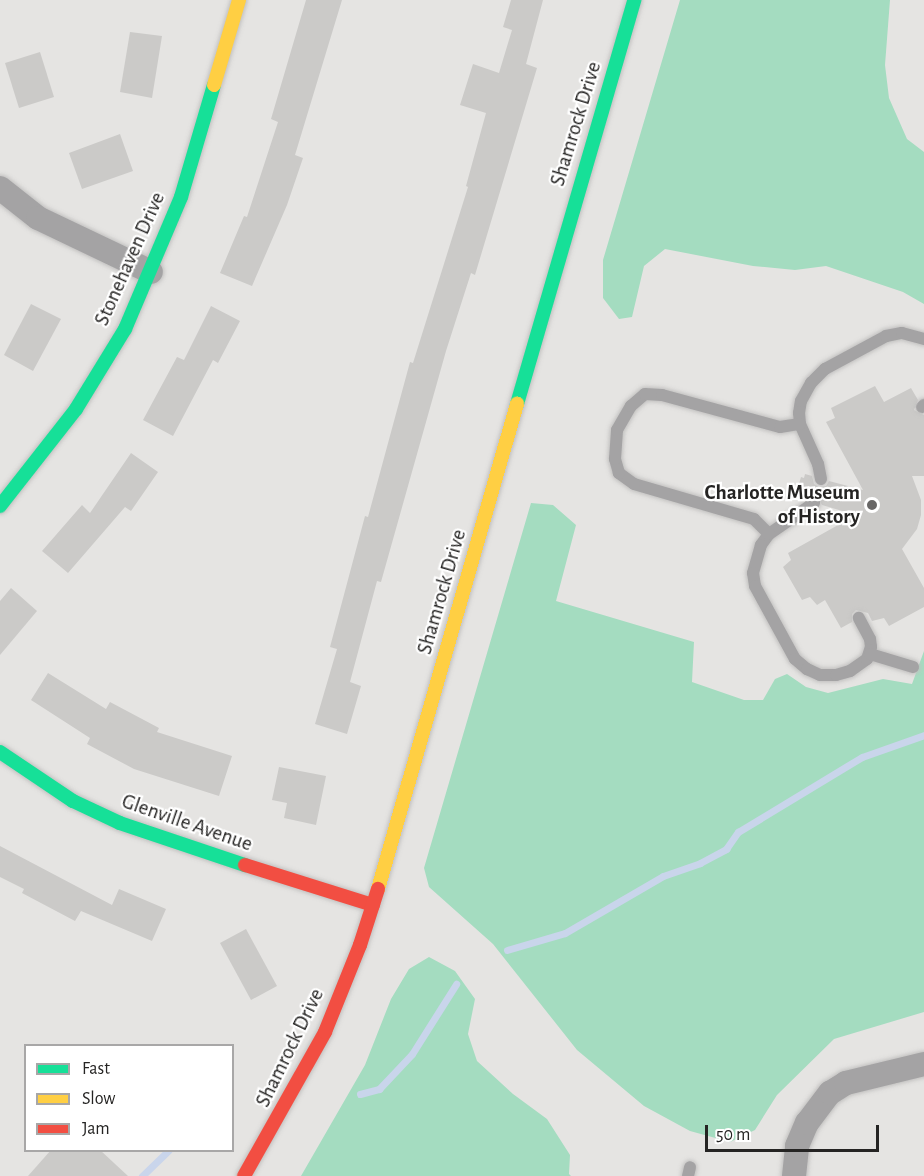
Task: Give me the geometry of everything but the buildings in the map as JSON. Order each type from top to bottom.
[{"type":"street","name":"Stonehaven Drive","points":[[0,506],[34,466],[98,376],[125,329],[151,272],[181,196],[239,0]]},
{"type":"street","name":"Shamrock Drive","points":[[244,1176],[282,1114],[325,1032],[373,905],[634,0]]},
{"type":"street","points":[[0,188],[38,218],[151,272]]},
{"type":"street","name":"Glenville Avenue","points":[[0,752],[73,801],[120,824],[170,842],[373,905]]},
{"type":"street","points":[[794,1173],[798,1146],[807,1124],[830,1093],[846,1083],[924,1064]]},
{"type":"lane","points":[[821,479],[818,464],[800,424],[801,401],[811,383],[825,369],[886,336],[902,333],[924,339]]},
{"type":"lane","points":[[769,534],[754,519],[634,484],[619,473],[615,459],[617,430],[631,406],[645,394],[662,395],[780,427],[800,424]]},
{"type":"lane","points":[[814,503],[769,534],[761,545],[755,560],[755,586],[795,659],[807,669],[820,675],[836,675],[850,670],[870,654]]},
{"type":"lane","points":[[859,618],[870,639],[870,654]]},
{"type":"lane","points":[[870,654],[913,668]]},
{"type":"green space","points":[[680,0],[890,0],[885,65],[889,98],[907,139],[924,152],[924,304],[903,292],[826,266],[795,270],[753,266],[665,249],[644,266],[632,317],[619,319],[603,298],[603,260]]},
{"type":"green space","points":[[531,503],[553,505],[576,525],[556,601],[694,642],[692,682],[744,700],[763,700],[775,679],[787,674],[806,687],[828,693],[883,679],[912,684],[924,651],[924,1012],[834,1039],[777,1095],[755,1130],[730,1142],[690,1131],[644,1106],[577,1050],[493,944],[429,887],[424,868]]},
{"type":"green space","points":[[429,957],[455,971],[475,999],[468,1034],[477,1061],[513,1094],[547,1119],[570,1155],[569,1174],[571,1176],[301,1176],[365,1065],[391,999],[409,969]]},
{"type":"waterway","points":[[507,950],[565,933],[663,876],[700,863],[726,849],[738,832],[862,757],[924,735]]},
{"type":"waterway","points":[[360,1094],[379,1089],[412,1054],[456,984]]},
{"type":"waterway","points":[[142,1176],[167,1152]]},
{"type":"traffic: fast","points":[[517,404],[634,0]]},
{"type":"traffic: fast","points":[[0,506],[76,409],[125,329],[181,197],[214,85]]},
{"type":"traffic: fast","points":[[0,752],[73,801],[120,823],[245,865]]},
{"type":"traffic: slow","points":[[214,85],[239,0]]},
{"type":"traffic: slow","points":[[378,889],[517,404]]},
{"type":"traffic: jam","points":[[245,865],[373,905]]},
{"type":"traffic: jam","points":[[244,1176],[325,1032],[360,945],[378,889]]},
{"type":"place","name":"Charlotte Museum of History","points":[[872,505]]}]
